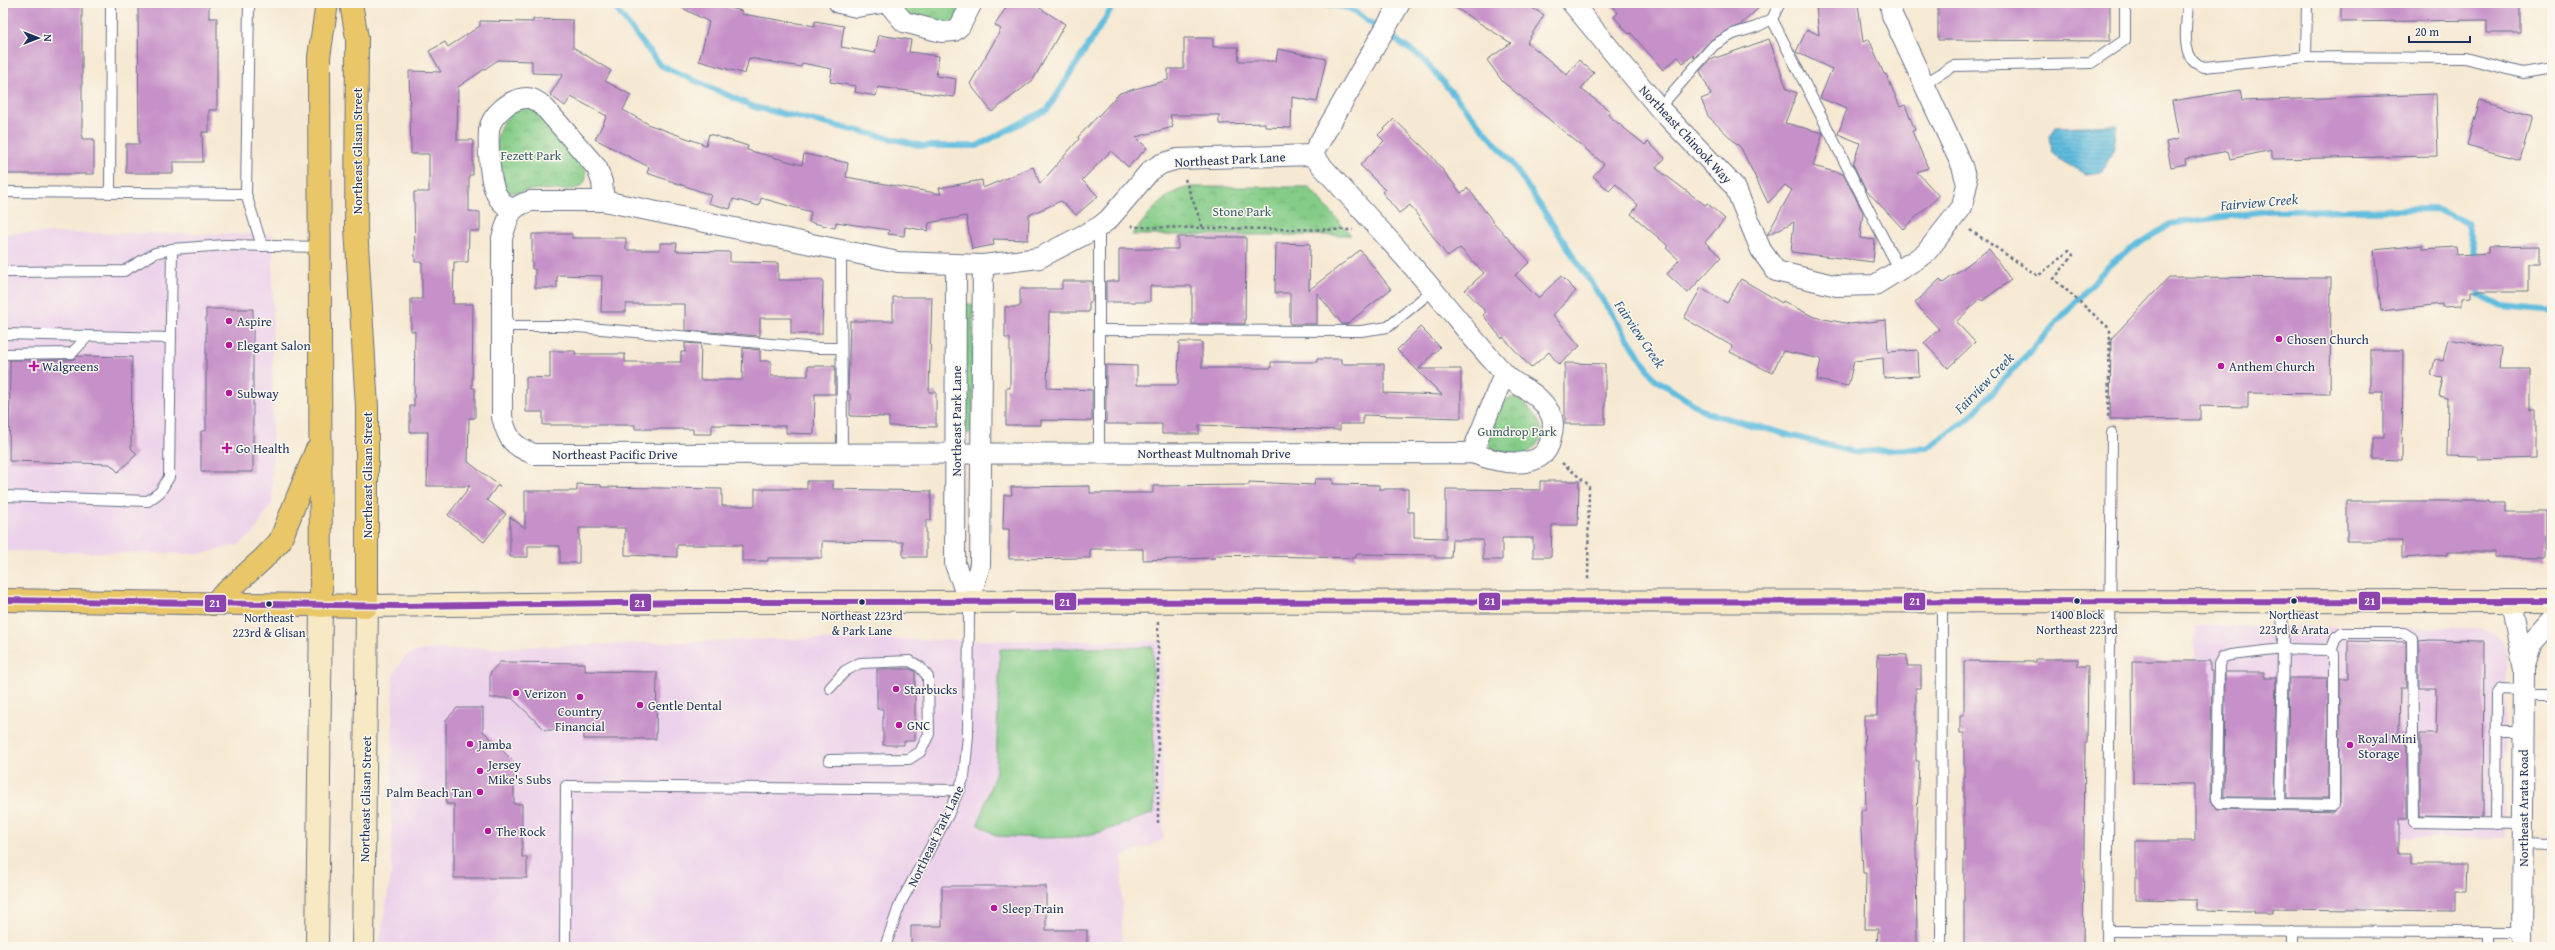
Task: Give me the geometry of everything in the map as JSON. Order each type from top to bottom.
[{"type":"main road","points":[[317,947],[321,606],[321,247],[319,57],[327,3]]},
{"type":"main road","name":"Northeast Glisan Street","points":[[351,3],[357,38],[356,228],[367,407],[367,606],[363,947]]},
{"type":"main road","points":[[213,604],[264,559],[280,541],[321,437]]},
{"type":"main road","points":[[3,600],[321,606],[1158,601],[2552,601]]},
{"type":"street","points":[[839,3],[857,7],[882,3]]},
{"type":"street","points":[[888,3],[904,22],[942,32],[954,30],[960,26],[972,3]]},
{"type":"street","name":"Northeast Chinook Way","points":[[1572,3],[1659,108],[1735,187],[1762,250],[1776,271],[1837,286],[1875,285],[1900,271],[1925,254],[1962,207],[1967,184],[1962,166],[1892,15],[1890,3]]},
{"type":"street","points":[[1398,5],[1312,155],[1433,290],[1504,374],[1533,392],[1551,415],[1553,428],[1547,450]]},
{"type":"street","points":[[604,201],[602,182],[597,168],[538,101],[527,98],[514,100],[495,116],[489,129],[492,182],[498,197],[511,211],[521,204],[531,202],[604,201],[898,262],[956,264]]},
{"type":"street","name":"Northeast Park Lane","points":[[969,602],[955,564],[957,454],[956,264],[983,264],[1039,258],[1100,227],[1150,171],[1161,164],[1177,160],[1312,155]]},
{"type":"street","name":"Northeast Pacific Drive","points":[[511,211],[502,238],[502,417],[507,436],[519,449],[534,454],[957,454]]},
{"type":"street","name":"Northeast Park Lane","points":[[969,602],[980,565],[983,454],[983,264]]},
{"type":"street","points":[[1472,453],[1504,374]]},
{"type":"street","name":"Northeast Multnomah Drive","points":[[957,454],[1472,453],[1491,461],[1511,463],[1531,462],[1547,450]]},
{"type":"street","name":"Northeast Arata Road","points":[[2510,601],[2524,670],[2522,940]]},
{"type":"street","name":"Northeast Arata Road","points":[[2524,670],[2532,642],[2552,620]]},
{"type":"lane","points":[[110,192],[111,3]]},
{"type":"lane","points":[[249,3],[246,194],[262,246]]},
{"type":"lane","points":[[1659,108],[1714,45],[1733,34],[1756,27],[1772,19],[1780,3]]},
{"type":"lane","points":[[1924,84],[1953,66],[2091,63],[2125,40],[2125,3]]},
{"type":"lane","points":[[2188,3],[2187,52],[2190,60],[2197,65],[2204,67],[2306,57],[2465,58],[2523,73],[2552,68]]},
{"type":"lane","points":[[2306,57],[2307,3]]},
{"type":"lane","points":[[1772,19],[1900,271]]},
{"type":"lane","points":[[3,192],[246,194]]},
{"type":"lane","points":[[1100,227],[1100,453]]},
{"type":"lane","points":[[3,272],[124,271],[156,253],[172,249],[225,245],[321,247]]},
{"type":"lane","points":[[3,496],[148,501],[160,492],[169,477],[172,249]]},
{"type":"lane","points":[[841,251],[842,454]]},
{"type":"lane","points":[[1100,330],[1361,331],[1388,327],[1433,290]]},
{"type":"lane","points":[[503,326],[566,326],[818,348],[841,348]]},
{"type":"lane","points":[[3,334],[171,338]]},
{"type":"lane","points":[[3,354],[72,353],[88,336]]},
{"type":"lane","points":[[2107,947],[2110,429]]},
{"type":"lane","points":[[2280,806],[2283,649],[2282,600]]},
{"type":"lane","points":[[1941,947],[1942,601]]},
{"type":"lane","name":"Northeast Park Lane","points":[[885,947],[900,904],[960,790],[967,754],[969,602]]},
{"type":"lane","points":[[2332,651],[2283,649],[2224,657],[2219,664],[2217,799],[2223,804],[2331,806],[2336,801],[2335,657],[2332,651],[2336,638],[2341,633],[2404,633],[2412,638],[2414,822],[2496,824],[2552,844]]},
{"type":"lane","points":[[829,760],[909,759],[920,752],[929,734],[928,677],[920,666],[910,661],[860,663],[845,671],[830,688]]},
{"type":"lane","points":[[2496,824],[2498,691],[2552,695]]},
{"type":"lane","points":[[2497,730],[2523,731]]},
{"type":"lane","points":[[565,947],[566,786],[960,790]]},
{"type":"lane","points":[[2107,931],[2488,932],[2522,940]]},
{"type":"lane","points":[[2292,931],[2292,947]]},
{"type":"lane","points":[[2488,932],[2488,947]]},
{"type":"path","points":[[1177,160],[1203,228]]},
{"type":"path","points":[[1114,213],[1134,227],[1353,230],[1370,219]]},
{"type":"path","points":[[1953,219],[2038,276],[2069,251],[2073,255],[2054,279],[2110,329],[2110,429]]},
{"type":"path","points":[[1547,450],[1589,485],[1588,601]]},
{"type":"path","points":[[1158,601],[1158,824]]},
{"type":"shaded area","points":[[3,233],[273,234],[272,503],[253,534],[238,545],[201,554],[3,551]]},
{"type":"shaded area","name":"Royal Mini Storage","points":[[2195,626],[2482,628],[2494,633],[2503,641],[2506,652],[2505,838],[2194,839]]},
{"type":"shaded area","points":[[773,639],[1162,641],[1163,840],[1122,857],[1122,947],[379,947],[391,875],[393,675],[405,656],[422,650]]},
{"type":"green space","points":[[902,3],[965,3],[951,26],[915,21],[901,8]]},
{"type":"green space","name":"Fezett Park","points":[[522,108],[529,108],[538,113],[585,170],[586,179],[584,184],[576,189],[570,190],[527,190],[515,193],[505,191],[501,185],[497,140],[503,122]]},
{"type":"green space","name":"Stone Park","points":[[1192,187],[1309,187],[1351,235],[1132,235],[1165,198],[1182,189]]},
{"type":"green space","points":[[965,303],[973,305],[973,431],[968,434],[964,432]]},
{"type":"green space","name":"Gumdrop Park","points":[[1516,397],[1523,401],[1537,418],[1542,430],[1542,435],[1537,445],[1525,455],[1491,450],[1488,440],[1502,404],[1507,399]]},
{"type":"green space","points":[[1153,647],[1154,813],[1101,832],[1078,837],[1046,838],[997,836],[978,824],[996,771],[1000,649]]},
{"type":"water","points":[[2117,125],[2114,147],[2103,172],[2085,174],[2060,160],[2052,152],[2050,136],[2056,127]]},
{"type":"building","points":[[3,3],[82,3],[82,139],[94,139],[94,174],[3,174]]},
{"type":"building","points":[[138,3],[209,3],[209,18],[217,18],[217,110],[209,110],[209,132],[202,132],[203,162],[173,162],[173,173],[126,173],[126,144],[139,144]]},
{"type":"building","points":[[673,3],[711,3],[742,11],[742,14],[815,26],[815,21],[844,26],[841,47],[875,53],[879,35],[911,40],[909,52],[939,56],[936,76],[956,79],[954,97],[878,87],[876,96],[855,92],[856,86],[830,82],[832,69],[802,63],[801,67],[749,58],[745,74],[699,61],[709,22]]},
{"type":"building","points":[[1009,3],[1032,3],[1065,24],[1033,80],[992,112],[970,84],[1001,29],[995,25]]},
{"type":"building","points":[[1448,3],[1524,3],[1544,15],[1527,42],[1567,75],[1579,60],[1594,73],[1581,89],[1610,111],[1608,115],[1645,145],[1648,142],[1665,158],[1656,168],[1705,205],[1707,203],[1725,219],[1705,242],[1721,257],[1688,293],[1667,274],[1679,260],[1666,248],[1668,246],[1631,214],[1638,205],[1616,184],[1609,191],[1593,176],[1604,164],[1503,82],[1487,60],[1511,43]]},
{"type":"building","points":[[1609,3],[1764,3],[1740,25],[1711,40],[1694,58],[1693,55],[1683,63],[1678,57],[1663,70],[1631,33],[1629,34],[1614,17],[1618,13]]},
{"type":"building","points":[[1840,3],[1858,3],[1863,42],[1869,39],[1900,107],[1905,105],[1915,130],[1912,131],[1928,168],[1917,172],[1939,196],[1903,229],[1865,189],[1853,164],[1860,143],[1838,134],[1847,109],[1820,98],[1832,69],[1796,52],[1807,29],[1819,35],[1816,6]]},
{"type":"building","points":[[1938,3],[2110,3],[2110,41],[1938,40]]},
{"type":"building","points":[[2344,3],[2520,3],[2520,33],[2487,33],[2487,20],[2341,22],[2341,5],[2344,5]]},
{"type":"building","points":[[533,19],[573,20],[573,47],[611,71],[605,81],[631,95],[623,110],[650,125],[706,145],[709,134],[748,146],[747,150],[802,165],[804,154],[848,163],[846,177],[941,194],[939,188],[982,180],[983,188],[1033,167],[1040,184],[1079,139],[1078,137],[1120,93],[1168,80],[1168,69],[1184,69],[1184,38],[1213,38],[1213,47],[1238,47],[1239,61],[1276,61],[1278,49],[1326,59],[1317,102],[1292,97],[1291,128],[1265,127],[1265,123],[1219,124],[1219,115],[1170,115],[1173,127],[1136,137],[1147,148],[1128,167],[1111,151],[1082,180],[1098,196],[1076,215],[1061,201],[1029,215],[1028,240],[993,239],[994,245],[972,249],[966,216],[929,223],[928,231],[905,227],[904,236],[888,234],[889,230],[836,222],[835,228],[809,222],[811,212],[761,198],[759,206],[733,199],[730,209],[708,203],[711,195],[647,173],[649,167],[595,139],[607,116],[571,97],[565,106],[550,95],[563,74],[532,73],[532,61],[498,60],[458,87],[457,140],[473,140],[473,175],[469,175],[469,211],[480,212],[480,231],[469,231],[468,262],[454,262],[453,304],[473,304],[472,388],[475,388],[475,418],[469,418],[468,462],[500,486],[497,486],[487,500],[506,514],[484,542],[448,515],[470,486],[427,486],[428,432],[410,432],[410,406],[414,406],[415,331],[411,331],[411,299],[422,299],[422,262],[415,262],[414,192],[429,192],[429,154],[411,154],[409,71],[441,72],[429,51],[445,42],[448,47],[480,26],[480,21],[533,22]]},
{"type":"building","points":[[1769,39],[1787,89],[1797,93],[1785,123],[1823,133],[1813,166],[1843,174],[1863,212],[1860,238],[1875,240],[1873,262],[1791,252],[1794,222],[1767,235],[1792,190],[1785,185],[1768,203],[1741,148],[1708,116],[1701,99],[1711,95],[1700,71],[1710,60]]},
{"type":"building","points":[[2240,90],[2242,101],[2436,94],[2438,156],[2272,159],[2272,150],[2230,159],[2228,151],[2185,159],[2186,164],[2171,167],[2166,142],[2179,139],[2172,101]]},
{"type":"building","points":[[2480,100],[2532,116],[2520,160],[2467,145]]},
{"type":"building","points":[[1394,119],[1430,154],[1461,193],[1468,188],[1494,223],[1530,262],[1515,275],[1538,298],[1561,276],[1576,291],[1553,315],[1580,346],[1559,365],[1549,352],[1531,368],[1503,337],[1502,339],[1483,315],[1486,312],[1465,290],[1484,273],[1460,248],[1448,257],[1410,205],[1399,213],[1382,192],[1385,190],[1360,165],[1384,141],[1378,135]]},
{"type":"building","points":[[532,234],[572,234],[572,238],[626,238],[626,250],[660,250],[660,243],[677,243],[676,251],[730,252],[730,262],[778,263],[778,280],[823,280],[822,334],[791,334],[791,318],[760,318],[760,336],[685,330],[685,304],[626,304],[626,312],[601,312],[602,276],[557,275],[557,288],[535,288],[535,269],[532,269]]},
{"type":"building","points":[[1178,237],[1246,237],[1245,324],[1192,324],[1192,286],[1150,286],[1150,302],[1106,302],[1106,281],[1119,281],[1119,249],[1178,249]]},
{"type":"building","points":[[1276,243],[1310,244],[1309,290],[1360,250],[1391,289],[1347,324],[1342,324],[1317,293],[1317,324],[1290,324],[1290,293],[1275,293]]},
{"type":"building","points":[[2423,245],[2423,249],[2456,247],[2457,255],[2488,253],[2488,247],[2539,246],[2539,263],[2529,263],[2529,291],[2471,291],[2471,297],[2462,298],[2462,306],[2442,307],[2442,304],[2381,311],[2374,250]]},
{"type":"building","points":[[1989,249],[2011,280],[1982,301],[1980,299],[1956,322],[1975,342],[1948,368],[1924,343],[1939,329],[1915,303],[1940,279],[1943,283]]},
{"type":"building","name":"Anthem Church","points":[[2169,277],[2331,278],[2330,394],[2248,393],[2248,407],[2200,406],[2200,420],[2110,419],[2111,339]]},
{"type":"building","points":[[1741,279],[1782,303],[1783,301],[1814,317],[1850,324],[1886,320],[1888,352],[1918,350],[1919,376],[1884,378],[1883,358],[1854,361],[1848,386],[1817,380],[1821,359],[1783,351],[1772,373],[1730,352],[1732,346],[1684,318],[1701,288],[1727,303]]},
{"type":"building","points":[[1062,281],[1092,281],[1092,302],[1089,302],[1089,312],[1049,312],[1047,388],[1092,390],[1092,421],[1041,420],[1041,425],[1006,425],[1006,388],[1010,388],[1010,338],[1005,338],[1005,307],[1020,307],[1020,289],[1062,289]]},
{"type":"building","points":[[893,297],[932,297],[929,392],[936,392],[936,427],[889,426],[889,417],[850,416],[850,394],[848,394],[850,321],[893,321]]},
{"type":"building","points":[[206,309],[253,309],[253,472],[201,472],[201,431],[206,431]]},
{"type":"building","points":[[1420,327],[1440,347],[1419,369],[1461,369],[1461,418],[1363,415],[1363,424],[1340,424],[1340,430],[1199,425],[1199,434],[1162,434],[1162,424],[1106,424],[1106,365],[1137,366],[1137,385],[1178,385],[1179,342],[1202,342],[1202,368],[1271,368],[1271,362],[1317,362],[1317,359],[1341,359],[1341,364],[1384,364],[1384,393],[1442,395],[1397,350]]},
{"type":"building","points":[[2448,339],[2501,348],[2499,369],[2530,369],[2530,410],[2536,410],[2536,458],[2478,460],[2478,457],[2447,456],[2448,398],[2439,396],[2443,378],[2431,376],[2435,359],[2443,361]]},
{"type":"building","points":[[685,343],[701,344],[700,380],[742,380],[743,348],[760,350],[760,361],[771,361],[771,376],[808,376],[808,366],[835,366],[835,394],[815,394],[814,434],[786,433],[786,426],[712,425],[712,434],[693,434],[693,429],[635,429],[635,425],[543,425],[543,412],[526,412],[526,377],[550,378],[550,351],[575,351],[575,354],[625,354],[625,362],[681,362],[681,352],[685,352]]},
{"type":"building","points":[[2370,350],[2403,350],[2402,460],[2373,459],[2373,438],[2383,438],[2383,392],[2370,392]]},
{"type":"building","name":"Walgreens","points":[[78,356],[132,357],[131,448],[137,454],[118,472],[110,464],[9,461],[10,360],[72,360]]},
{"type":"building","points":[[1565,363],[1605,364],[1605,424],[1565,424]]},
{"type":"building","points":[[1315,479],[1333,479],[1333,484],[1379,485],[1379,489],[1408,489],[1408,512],[1414,512],[1414,537],[1446,538],[1446,489],[1540,490],[1540,481],[1579,481],[1578,525],[1552,525],[1551,557],[1533,557],[1533,538],[1502,538],[1502,560],[1483,560],[1483,540],[1452,540],[1451,558],[1435,558],[1435,555],[1356,554],[1356,558],[1215,555],[1215,558],[1143,560],[1143,549],[1090,549],[1090,558],[1009,559],[1009,529],[1003,529],[1004,495],[1012,495],[1011,487],[1090,486],[1090,493],[1153,493],[1153,486],[1249,485],[1249,482],[1314,485]]},
{"type":"building","points":[[807,481],[833,481],[833,489],[931,491],[931,520],[926,520],[926,557],[903,557],[903,542],[822,541],[822,558],[768,558],[768,561],[742,561],[742,545],[677,545],[677,557],[625,555],[625,528],[579,528],[579,563],[560,563],[560,546],[528,546],[528,557],[510,557],[510,517],[525,528],[525,491],[577,491],[577,484],[601,485],[601,487],[722,489],[722,506],[755,506],[755,489],[807,489]]},
{"type":"building","points":[[2347,501],[2488,501],[2488,503],[2506,503],[2506,512],[2546,512],[2546,558],[2494,557],[2494,552],[2447,552],[2447,555],[2402,558],[2402,541],[2347,541]]},
{"type":"building","points":[[2348,641],[2406,642],[2406,688],[2400,688],[2399,734],[2407,734],[2407,819],[2399,819],[2399,854],[2410,854],[2410,864],[2467,864],[2466,891],[2456,891],[2456,911],[2272,909],[2272,913],[2254,913],[2254,911],[2197,910],[2197,900],[2136,899],[2136,841],[2195,841],[2195,784],[2133,783],[2132,661],[2210,661],[2210,671],[2212,671],[2210,799],[2217,809],[2334,812],[2340,805],[2340,678],[2348,678]]},
{"type":"building","points":[[2419,641],[2484,641],[2483,817],[2420,816],[2420,734],[2436,734],[2437,688],[2419,688]]},
{"type":"building","points":[[1878,654],[1907,655],[1907,666],[1921,666],[1921,688],[1916,688],[1916,761],[1919,761],[1916,840],[1917,947],[1877,947],[1878,929],[1865,929],[1866,873],[1863,873],[1861,828],[1861,810],[1866,810],[1864,716],[1877,716]]},
{"type":"building","points":[[2036,659],[2078,659],[2078,666],[2088,666],[2087,743],[2085,743],[2083,947],[1964,947],[1964,733],[1960,733],[1960,715],[1964,715],[1964,661],[2036,662]]},
{"type":"building","points":[[500,662],[585,663],[585,671],[657,672],[656,739],[584,739],[584,730],[545,730],[512,698],[490,698],[490,673]]},
{"type":"building","points":[[877,669],[911,669],[915,672],[915,741],[904,741],[904,745],[883,745],[883,709],[877,709]]},
{"type":"building","points":[[2225,672],[2264,672],[2264,677],[2276,677],[2274,797],[2224,797]]},
{"type":"building","points":[[2289,678],[2328,678],[2328,798],[2287,798]]},
{"type":"building","points":[[457,708],[483,708],[483,731],[514,762],[514,804],[522,804],[522,857],[527,857],[527,878],[454,878],[454,804],[446,804],[446,720]]},
{"type":"building","name":"Sleep Train","points":[[942,886],[1046,886],[1046,930],[1087,930],[1087,947],[911,946],[911,926],[942,926]]},
{"type":"waterway","points":[[611,3],[660,65],[754,107],[923,146],[977,146],[1048,109],[1115,3]]},
{"type":"waterway","name":"Fairview Creek","points":[[1321,3],[1349,8],[1422,58],[1510,160],[1654,378],[1707,413],[1853,452],[1927,448],[1968,419],[2113,261],[2170,224],[2267,211],[2436,209],[2467,223],[2474,246],[2476,261]]},
{"type":"waterway","name":"Fairview Creek","points":[[2478,284],[2479,295],[2502,307],[2552,312]]},
{"type":"transit line","name":"21","points":[[3,600],[398,606],[695,602],[2552,601]]},
{"type":"place","name":"Aspire","points":[[229,321]]},
{"type":"place","name":"Chosen Church","points":[[2279,339]]},
{"type":"place","name":"Elegant Salon","points":[[229,345]]},
{"type":"place","name":"Walgreens","points":[[34,366]]},
{"type":"place","name":"Anthem Church","points":[[2221,366]]},
{"type":"place","name":"Subway","points":[[229,393]]},
{"type":"place","name":"Go Health","points":[[227,448]]},
{"type":"place","name":"1400 Block Northeast 223rd","points":[[2077,601]]},
{"type":"place","name":"Northeast 223rd & Arata","points":[[2294,601]]},
{"type":"place","name":"Northeast 223rd & Park Lane","points":[[862,602]]},
{"type":"place","name":"Northeast 223rd & Glisan","points":[[269,604]]},
{"type":"place","name":"Starbucks","points":[[896,689]]},
{"type":"place","name":"Verizon","points":[[516,693]]},
{"type":"place","name":"Country Financial","points":[[580,697]]},
{"type":"place","name":"Gentle Dental","points":[[640,705]]},
{"type":"place","name":"GNC","points":[[899,725]]},
{"type":"place","name":"Jamba","points":[[470,744]]},
{"type":"place","name":"Royal Mini Storage","points":[[2350,745]]},
{"type":"place","name":"Jersey Mike's Subs","points":[[480,771]]},
{"type":"place","name":"Palm Beach Tan","points":[[480,792]]},
{"type":"place","name":"The Rock","points":[[488,831]]},
{"type":"place","name":"Sleep Train","points":[[994,908]]}]
